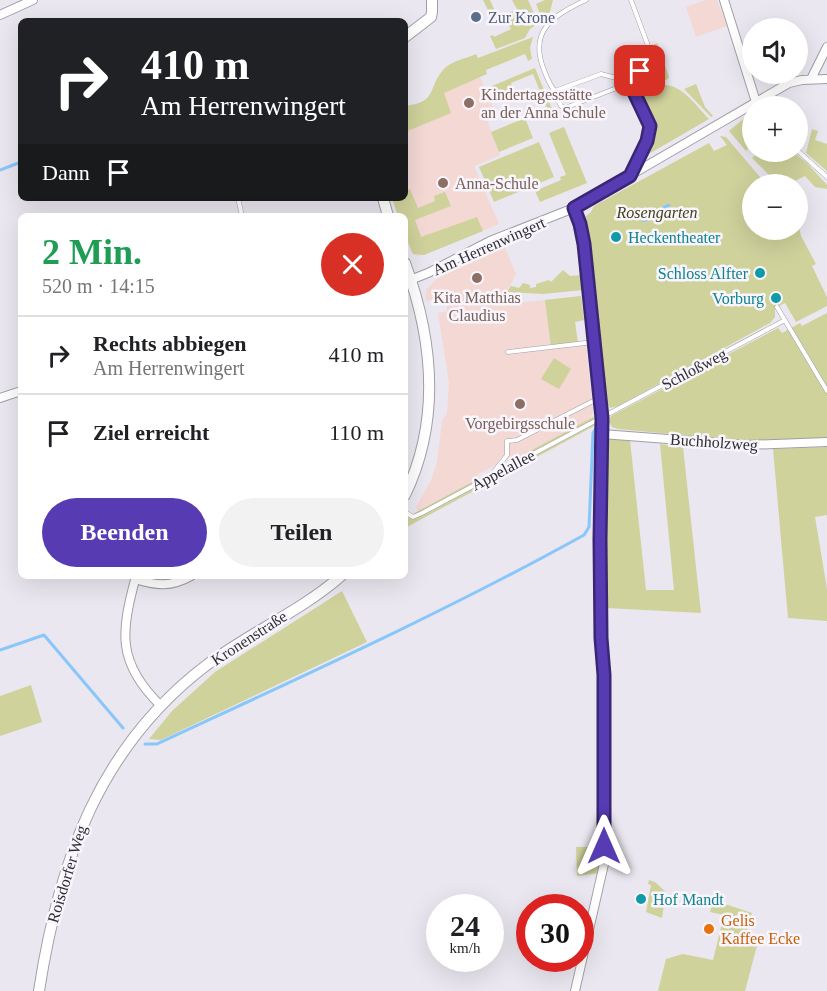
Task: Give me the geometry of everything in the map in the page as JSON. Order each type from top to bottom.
[{"type":"street","points":[[0,15],[33,0]]},
{"type":"street","points":[[408,35],[430,17],[432,0]]},
{"type":"street","points":[[724,0],[754,96]]},
{"type":"street","points":[[811,79],[827,47]]},
{"type":"street","name":"Am Herrenwingert","points":[[769,96],[789,83],[827,79]]},
{"type":"street","name":"Am Herrenwingert","points":[[408,281],[490,242],[574,208],[742,113]]},
{"type":"street","points":[[574,208],[584,244],[602,418],[600,540],[601,638],[604,675],[604,864],[575,991]]},
{"type":"street","points":[[408,281],[426,336],[430,394],[423,445],[408,488]]},
{"type":"street","points":[[0,398],[18,392]]},
{"type":"street","name":"Buchholzweg","points":[[602,434],[746,445],[827,442]]},
{"type":"street","points":[[136,579],[124,627],[126,648],[134,672],[161,706]]},
{"type":"street","points":[[139,579],[162,586],[184,579]]},
{"type":"street","name":"Kronenstraße","points":[[161,706],[209,663],[301,605],[337,579]]},
{"type":"street","name":"Roisdorfer Weg","points":[[39,991],[59,893],[81,825],[114,766],[161,706]]},
{"type":"lane","points":[[586,0],[558,14],[550,21],[544,32],[539,57],[551,87],[562,108],[627,84]]},
{"type":"lane","points":[[631,0],[650,51],[632,88]]},
{"type":"lane","points":[[551,87],[557,91],[601,74],[616,78],[632,88],[650,130],[630,176]]},
{"type":"lane","points":[[808,160],[827,177]]},
{"type":"lane","points":[[777,307],[827,391]]},
{"type":"lane","name":"Schloßweg","points":[[602,418],[785,320]]},
{"type":"lane","points":[[508,352],[595,342]]},
{"type":"lane","points":[[490,476],[507,455],[507,441],[517,440],[600,397]]},
{"type":"lane","name":"Appelallee","points":[[408,514],[416,516],[602,418]]},
{"type":"shaded area","points":[[706,0],[717,0],[727,26],[696,37],[686,7]]},
{"type":"shaded area","name":"Anna-Schule","points":[[480,77],[495,112],[488,123],[500,155],[474,166],[499,224],[417,256],[411,252],[408,244],[408,213],[397,213],[393,201],[408,201],[408,106],[421,105],[428,98]]},
{"type":"shaded area","name":"Vorgebirgsschule","points":[[504,245],[516,274],[507,292],[516,293],[517,303],[581,296],[584,320],[575,322],[578,344],[586,343],[593,412],[587,421],[510,461],[501,457],[496,465],[480,473],[466,486],[418,511],[416,507],[431,480],[437,462],[442,421],[447,413],[449,382],[438,313],[447,311],[447,302],[445,296],[426,301],[426,290],[434,281],[461,265]]},
{"type":"green space","points":[[483,0],[490,0],[499,20],[494,22]]},
{"type":"green space","points":[[512,0],[528,0],[538,23],[530,29],[525,38],[496,49],[490,36],[494,37],[511,29],[503,16],[517,9]]},
{"type":"green space","points":[[545,0],[553,0],[550,12],[541,16],[536,4]]},
{"type":"green space","points":[[533,37],[530,48],[532,59],[528,61],[525,54],[486,70],[487,74],[444,93],[451,113],[408,131],[408,105],[428,97],[446,67],[476,54],[478,58]]},
{"type":"green space","points":[[657,43],[669,77],[647,88],[644,80],[656,74],[659,68],[653,45]]},
{"type":"green space","points":[[535,68],[554,114],[550,116],[533,74],[511,83],[513,90],[496,97],[492,86]]},
{"type":"green space","points":[[696,84],[705,107],[713,116],[711,117],[684,89]]},
{"type":"green space","points":[[664,85],[683,93],[709,119],[647,155],[655,130],[641,95]]},
{"type":"green space","points":[[525,118],[533,138],[499,152],[491,132]]},
{"type":"green space","points":[[742,120],[742,146],[729,131]]},
{"type":"green space","points":[[564,127],[587,183],[540,202],[535,191],[561,180],[560,177],[566,175],[549,133]]},
{"type":"green space","points":[[812,129],[818,131],[815,140],[827,144],[827,171],[808,155]]},
{"type":"green space","name":"Rosengarten","points":[[720,136],[726,137],[742,156],[742,162],[747,162],[757,174],[742,174],[742,240],[803,240],[816,264],[812,266],[827,297],[827,306],[796,322],[785,303],[775,308],[775,317],[770,323],[618,406],[610,408],[606,402],[586,216],[594,206],[709,143],[714,151],[727,145]]},
{"type":"green space","points":[[539,142],[554,177],[494,202],[479,167]]},
{"type":"green space","points":[[756,162],[806,162],[827,185],[827,189],[815,187],[808,179],[808,174],[768,174]]},
{"type":"green space","points":[[410,189],[418,208],[435,201],[434,196],[445,192],[451,206],[415,220],[421,237],[477,217],[483,231],[424,255],[413,254],[408,242],[408,213],[397,213],[393,201],[408,201],[408,190]]},
{"type":"green space","points":[[563,270],[570,276],[581,275],[583,290],[543,294],[507,292],[511,286],[519,288],[523,283],[530,285],[530,288],[549,280],[551,282]]},
{"type":"green space","points":[[581,296],[584,320],[575,322],[578,344],[551,347],[545,300]]},
{"type":"green space","points":[[827,313],[827,438],[745,441],[618,429],[612,427],[609,422],[611,416],[778,328],[782,333],[800,323],[802,326]]},
{"type":"green space","points":[[554,358],[571,369],[559,389],[541,379]]},
{"type":"green space","points":[[595,416],[596,425],[408,526],[408,517]]},
{"type":"green space","points":[[607,438],[630,440],[646,590],[674,590],[660,444],[683,447],[701,613],[606,608]]},
{"type":"green space","points":[[827,447],[827,515],[815,517],[827,589],[827,621],[788,618],[773,449]]},
{"type":"green space","points":[[342,591],[367,642],[161,740],[149,739],[172,711],[215,672]]},
{"type":"green space","points":[[31,685],[42,722],[0,736],[0,696]]},
{"type":"green space","points":[[576,847],[601,847],[600,873],[577,876]]},
{"type":"green space","points":[[649,880],[655,882],[666,892],[662,918],[646,912],[651,885],[648,884]]},
{"type":"green space","points":[[713,900],[752,913],[745,938],[758,942],[745,991],[658,991],[666,959],[683,954],[713,960],[724,915],[710,912]]},
{"type":"water","points":[[671,204],[663,213],[642,222],[643,218]]},
{"type":"waterway","points":[[0,170],[18,163]]},
{"type":"waterway","points":[[145,744],[157,744],[372,643],[479,591],[584,535],[589,527],[593,433],[596,428]]},
{"type":"waterway","points":[[0,650],[44,635],[123,728]]},
{"type":"place","name":"Zur Krone","points":[[476,17]]},
{"type":"place","name":"Kindertagesstätte an der Anna Schule","points":[[469,103]]},
{"type":"place","name":"Anna-Schule","points":[[443,183]]},
{"type":"place","name":"Heckentheater","points":[[616,237]]},
{"type":"place","name":"Schloss Alfter","points":[[760,273]]},
{"type":"place","name":"Kita Matthias Claudius","points":[[477,278]]},
{"type":"place","name":"Vorburg","points":[[776,298]]},
{"type":"place","name":"Vorgebirgsschule","points":[[520,404]]},
{"type":"place","name":"Hof Mandt","points":[[641,899]]},
{"type":"place","name":"Gelis Kaffee Ecke","points":[[709,929]]},
{"type":"route","points":[[604,846],[604,675],[601,638],[600,540],[602,418],[584,244],[574,208],[630,176],[647,141],[650,126],[632,88],[640,71]]}]
